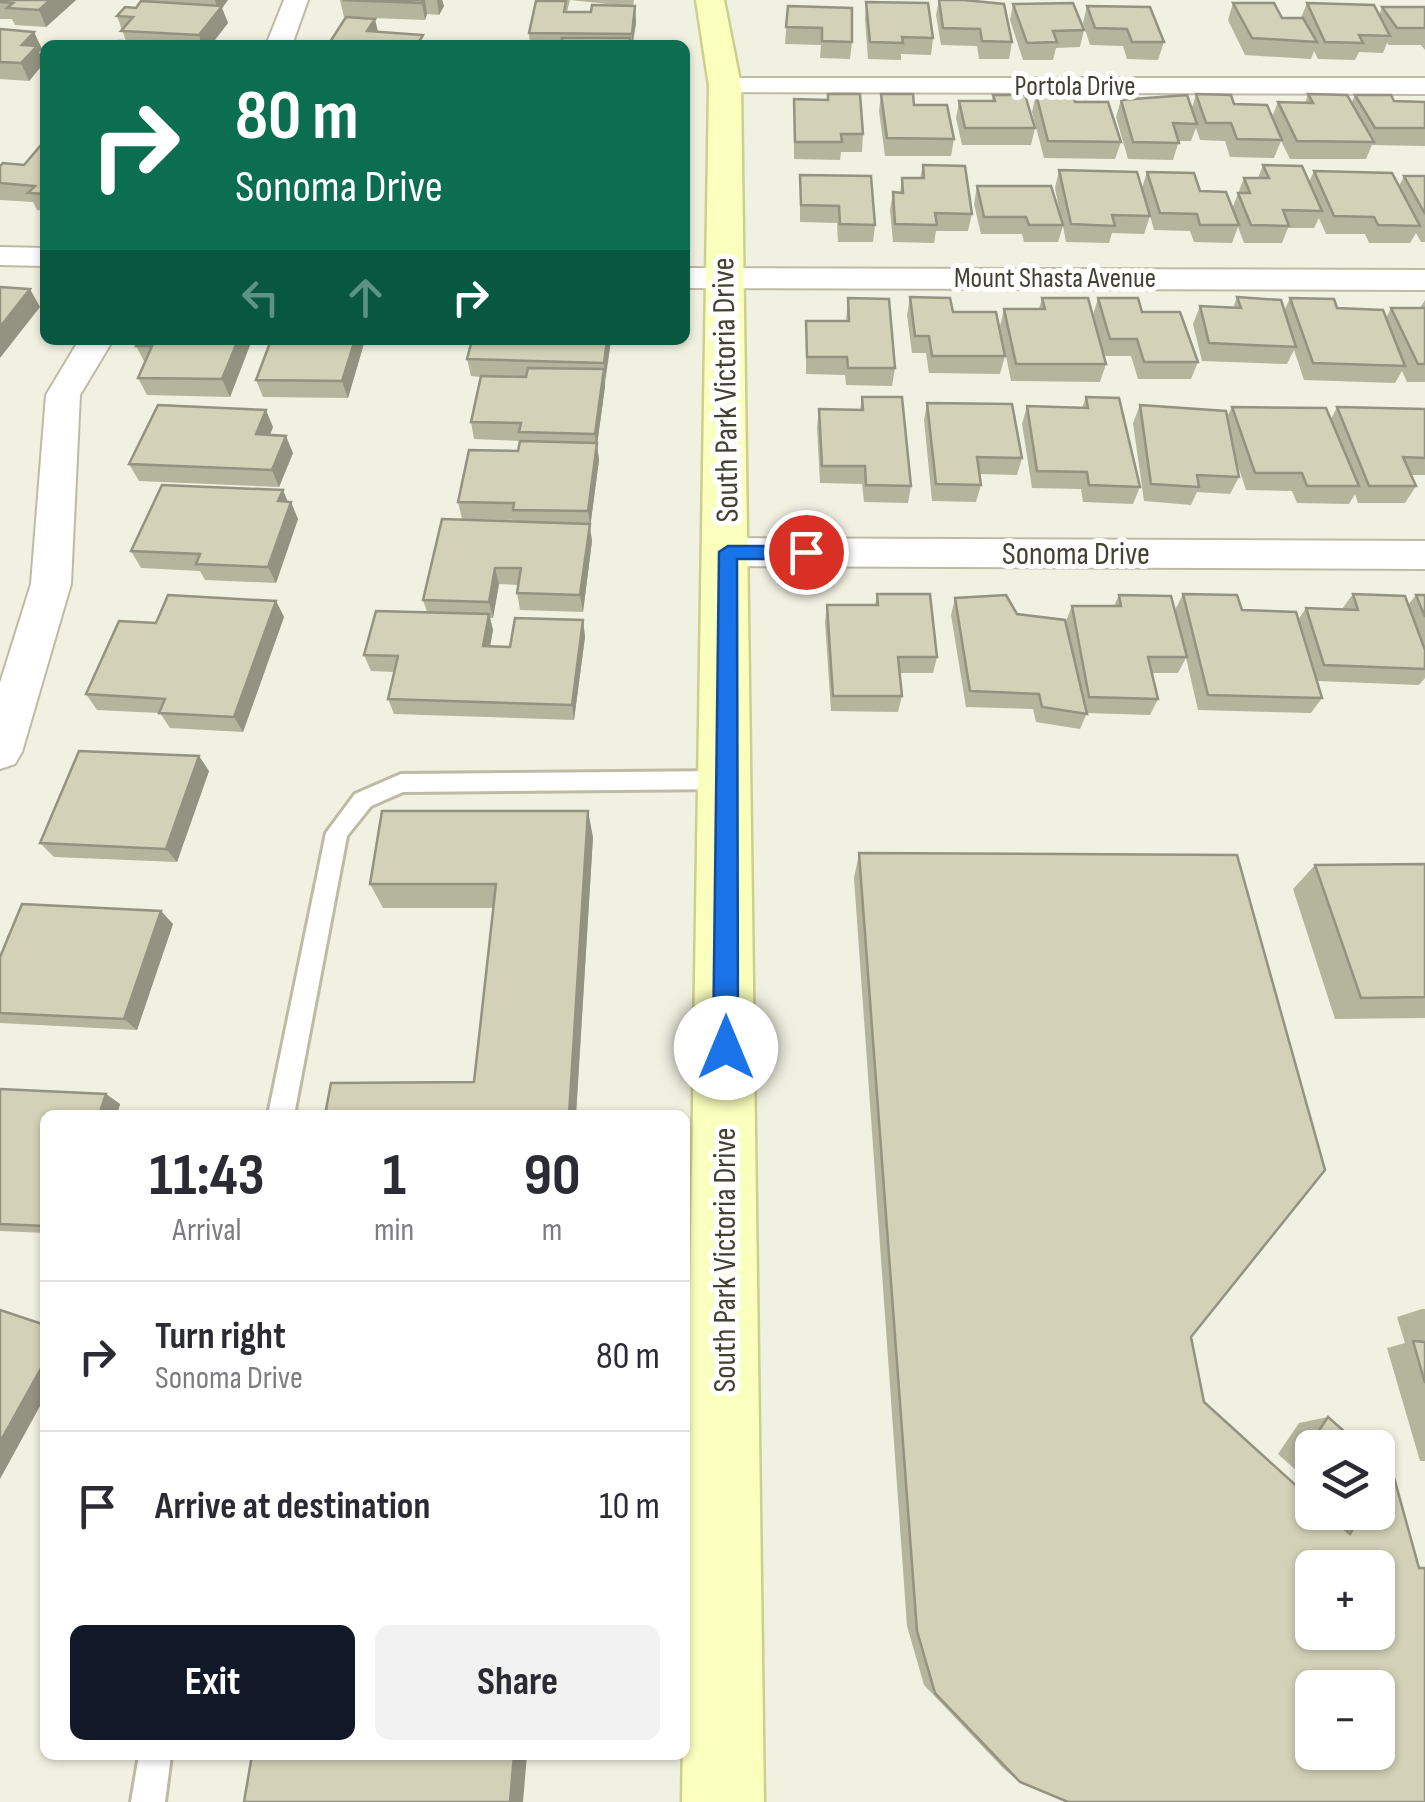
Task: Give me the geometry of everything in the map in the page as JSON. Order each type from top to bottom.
[{"type":"main road","name":"South Park Victoria Drive","points":[[710,0],[725,86],[704,277],[728,552],[723,1802]]},
{"type":"street","points":[[281,40],[296,0]]},
{"type":"street","name":"Portola Drive","points":[[725,86],[1425,86]]},
{"type":"street","points":[[0,256],[40,257]]},
{"type":"street","name":"Mount Shasta Avenue","points":[[704,277],[1425,280]]},
{"type":"street","points":[[0,752],[51,584],[63,395],[93,345]]},
{"type":"street","name":"Sonoma Drive","points":[[728,552],[1425,555]]},
{"type":"lane","points":[[282,1110],[337,833],[363,800],[401,783],[726,780]]},
{"type":"lane","points":[[148,1802],[154,1760]]},
{"type":"building","points":[[0,0],[50,0],[39,10],[7,8],[13,3]]},
{"type":"building","points":[[343,0],[423,0],[422,3]]},
{"type":"building","points":[[939,0],[1004,4],[1012,42],[982,41],[980,29],[943,28]]},
{"type":"building","points":[[141,1],[222,6],[199,35],[121,31],[133,17],[117,16],[125,7],[136,8]]},
{"type":"building","points":[[536,1],[566,1],[564,12],[591,12],[592,5],[635,6],[632,34],[529,33]]},
{"type":"building","points":[[866,2],[928,3],[933,38],[902,37],[903,43],[870,42]]},
{"type":"building","points":[[1073,3],[1084,30],[1053,31],[1057,42],[1027,43],[1013,4]]},
{"type":"building","points":[[1233,3],[1274,3],[1282,18],[1303,18],[1317,42],[1252,38]]},
{"type":"building","points":[[1307,3],[1374,5],[1390,36],[1359,35],[1363,43],[1325,42]]},
{"type":"building","points":[[788,6],[852,8],[852,42],[822,41],[822,28],[786,27]]},
{"type":"building","points":[[1087,6],[1150,7],[1164,42],[1132,42],[1127,29],[1095,28]]},
{"type":"building","points":[[1382,7],[1425,7],[1425,28],[1397,28]]},
{"type":"building","points":[[346,17],[375,19],[367,31],[423,35],[420,40],[331,40]]},
{"type":"building","points":[[0,29],[34,32],[22,45],[37,46],[21,63],[0,62]]},
{"type":"building","points":[[562,38],[630,38],[630,40]]},
{"type":"building","points":[[828,94],[860,94],[863,134],[841,134],[842,142],[795,142],[794,99],[828,100]]},
{"type":"building","points":[[881,94],[913,94],[914,105],[947,105],[954,139],[887,138]]},
{"type":"building","points":[[1036,94],[1073,95],[1075,102],[1108,102],[1121,142],[1048,141]]},
{"type":"building","points":[[1196,94],[1231,95],[1234,104],[1267,105],[1282,140],[1237,139],[1231,123],[1206,123]]},
{"type":"building","points":[[1308,94],[1347,95],[1374,142],[1297,141],[1278,102],[1313,103]]},
{"type":"building","points":[[993,95],[1025,95],[1035,128],[965,128],[959,101],[995,101]]},
{"type":"building","points":[[1187,95],[1197,124],[1173,123],[1179,143],[1133,142],[1121,100]]},
{"type":"building","points":[[1355,95],[1391,95],[1394,101],[1425,102],[1425,128],[1375,128]]},
{"type":"building","points":[[40,146],[40,194],[28,193],[35,186],[0,183],[3,163],[24,165]]},
{"type":"building","points":[[923,165],[965,166],[972,214],[935,213],[937,225],[895,224],[893,192],[903,193],[902,178],[924,178]]},
{"type":"building","points":[[1263,165],[1302,166],[1322,211],[1283,210],[1289,226],[1251,225],[1238,193],[1250,193],[1244,178],[1269,178]]},
{"type":"building","points":[[1059,170],[1137,172],[1150,216],[1112,215],[1115,226],[1071,224]]},
{"type":"building","points":[[1314,171],[1392,173],[1420,226],[1378,225],[1374,217],[1334,216]]},
{"type":"building","points":[[1147,172],[1194,173],[1200,191],[1226,192],[1239,225],[1200,225],[1197,214],[1160,213]]},
{"type":"building","points":[[800,175],[871,176],[875,225],[840,224],[839,206],[801,205]]},
{"type":"building","points":[[1404,176],[1425,176],[1425,214]]},
{"type":"building","points":[[977,186],[1051,186],[1063,225],[1029,225],[1026,217],[984,217]]},
{"type":"building","points":[[0,287],[30,289],[0,327]]},
{"type":"building","points":[[910,297],[950,298],[953,312],[996,312],[1005,356],[932,356],[929,336],[915,336]]},
{"type":"building","points":[[1237,297],[1281,300],[1296,347],[1209,343],[1200,306],[1241,308]]},
{"type":"building","points":[[848,298],[889,299],[895,368],[848,368],[847,357],[807,357],[806,321],[849,321]]},
{"type":"building","points":[[1042,298],[1088,298],[1106,364],[1016,364],[1004,309],[1045,309]]},
{"type":"building","points":[[1098,298],[1138,298],[1142,312],[1180,312],[1198,362],[1144,362],[1137,339],[1110,339]]},
{"type":"building","points":[[1290,298],[1334,299],[1337,308],[1383,310],[1405,366],[1313,363]]},
{"type":"building","points":[[1391,308],[1425,308],[1425,364],[1418,364]]},
{"type":"building","points":[[236,345],[222,379],[138,378],[152,346],[136,346]]},
{"type":"building","points":[[269,345],[353,345],[342,381],[256,380]]},
{"type":"building","points":[[471,345],[606,345],[604,363],[467,359]]},
{"type":"building","points":[[528,368],[604,369],[595,434],[519,432],[521,423],[471,422],[481,376],[526,377]]},
{"type":"building","points":[[862,397],[902,397],[911,486],[866,485],[865,466],[822,466],[819,409],[863,410]]},
{"type":"building","points":[[1086,397],[1119,398],[1140,487],[1089,485],[1087,472],[1037,471],[1027,406],[1088,408]]},
{"type":"building","points":[[927,403],[1012,404],[1022,458],[977,457],[981,485],[936,484]]},
{"type":"building","points":[[158,405],[266,410],[256,434],[286,436],[272,470],[129,464]]},
{"type":"building","points":[[1140,405],[1226,411],[1239,477],[1197,475],[1199,487],[1151,484]]},
{"type":"building","points":[[1232,407],[1326,408],[1359,486],[1307,486],[1302,473],[1255,473]]},
{"type":"building","points":[[1337,407],[1425,409],[1425,458],[1403,457],[1416,486],[1369,486]]},
{"type":"building","points":[[520,441],[597,443],[588,511],[513,510],[514,503],[458,502],[469,450],[518,451]]},
{"type":"building","points":[[162,485],[283,490],[278,501],[291,502],[268,567],[196,564],[200,554],[131,551]]},
{"type":"building","points":[[442,519],[590,524],[580,595],[517,593],[521,568],[495,568],[489,602],[423,600]]},
{"type":"building","points":[[877,594],[930,594],[937,657],[898,657],[902,696],[833,696],[827,605],[878,605]]},
{"type":"building","points":[[1183,594],[1237,595],[1242,610],[1296,612],[1322,698],[1208,695]]},
{"type":"building","points":[[1353,594],[1405,596],[1425,650],[1425,669],[1324,665],[1306,608],[1358,610]]},
{"type":"building","points":[[168,595],[276,601],[234,717],[159,713],[165,699],[86,694],[119,621],[156,623]]},
{"type":"building","points":[[1006,595],[1017,614],[1065,620],[1087,714],[1042,707],[1039,694],[970,691],[955,598]]},
{"type":"building","points":[[1119,595],[1171,596],[1187,657],[1148,657],[1158,699],[1089,697],[1072,606],[1121,606]]},
{"type":"building","points":[[1416,595],[1425,595],[1425,617]]},
{"type":"building","points":[[376,611],[489,614],[483,646],[510,647],[515,618],[583,620],[572,705],[388,699],[398,656],[364,655]]},
{"type":"building","points":[[79,751],[199,756],[166,849],[40,843]]},
{"type":"building","points":[[382,811],[588,811],[569,1110],[326,1110],[331,1083],[474,1082],[496,884],[370,884]]},
{"type":"building","points":[[859,853],[1237,855],[1325,1170],[1191,1337],[1204,1402],[1295,1485],[1295,1530],[1346,1530],[1350,1534],[1352,1530],[1395,1530],[1395,1481],[1419,1568],[1425,1568],[1425,1802],[1068,1802],[1020,1782],[935,1693],[917,1631]]},
{"type":"building","points":[[1425,864],[1425,997],[1361,998],[1315,865]]},
{"type":"building","points":[[22,904],[161,911],[124,1019],[0,1013],[0,957]]},
{"type":"building","points":[[0,1089],[106,1094],[101,1110],[40,1110],[40,1226],[0,1224]]},
{"type":"building","points":[[0,1310],[40,1323],[40,1370],[0,1442]]},
{"type":"building","points":[[1413,1341],[1425,1342],[1425,1383]]},
{"type":"building","points":[[1328,1417],[1343,1430],[1319,1430]]},
{"type":"building","points":[[251,1760],[514,1760],[510,1802],[244,1802]]},
{"type":"route","points":[[726,1048],[728,552],[806,552]]}]
